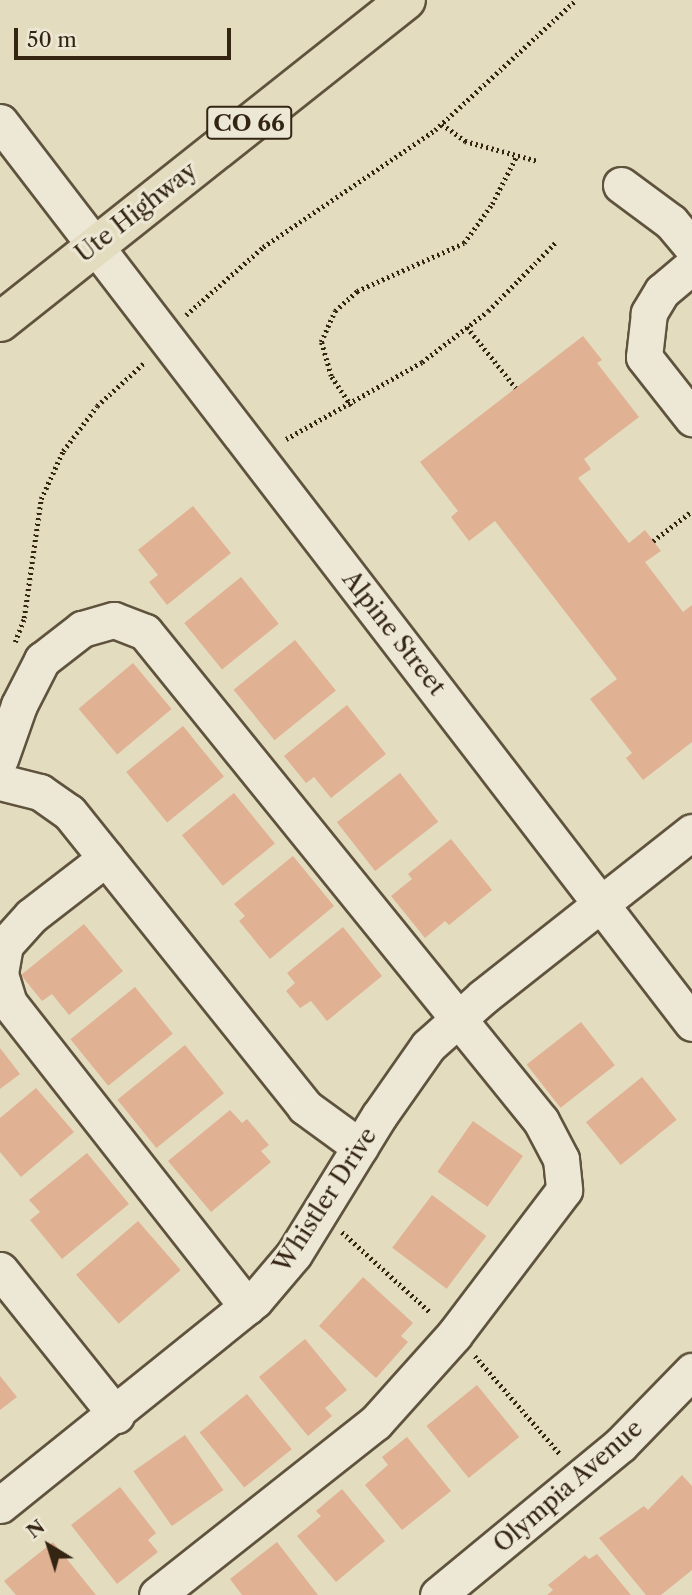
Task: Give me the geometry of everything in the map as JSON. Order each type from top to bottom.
[{"type":"main road","name":"Ute Highway","points":[[0,322],[405,0]]},
{"type":"street","name":"Alpine Street","points":[[0,122],[692,1023]]},
{"type":"street","points":[[621,185],[671,222],[692,247]]},
{"type":"street","points":[[692,266],[662,291],[649,313],[644,357],[692,418]]},
{"type":"street","points":[[0,760],[19,705],[42,660],[82,629],[114,620],[145,632],[457,1021],[541,1121],[561,1158],[564,1190],[454,1335],[376,1422],[157,1595]]},
{"type":"street","points":[[0,782],[40,792],[69,812],[304,1107],[360,1147]]},
{"type":"street","name":"Whistler Drive","points":[[0,1505],[116,1415],[247,1307],[294,1254],[360,1147],[428,1046],[692,832]]},
{"type":"street","points":[[106,858],[31,916],[5,945],[0,974],[9,1003],[247,1307]]},
{"type":"street","points":[[0,1270],[116,1415]]},
{"type":"street","name":"Olympia Avenue","points":[[438,1595],[621,1444],[692,1371]]},
{"type":"path","points":[[9,656],[24,618],[41,499],[52,475],[64,451],[97,406],[141,369],[160,331],[187,315],[263,247],[442,124],[576,0]]},
{"type":"path","points":[[442,124],[465,141],[538,161]]},
{"type":"path","points":[[351,406],[331,376],[321,342],[335,311],[357,291],[464,243],[492,204],[516,157]]},
{"type":"path","points":[[286,439],[351,406],[422,362],[467,327],[556,242]]},
{"type":"path","points":[[467,327],[516,388]]},
{"type":"path","points":[[653,541],[692,511]]},
{"type":"building","points":[[583,336],[602,360],[597,363],[639,417],[584,459],[591,469],[578,478],[629,543],[645,530],[661,551],[645,562],[683,612],[692,605],[692,742],[643,780],[626,758],[632,753],[590,699],[617,679],[495,521],[469,541],[451,517],[458,511],[420,462]]},
{"type":"building","points":[[193,506],[231,553],[167,605],[149,582],[158,575],[138,550]]},
{"type":"building","points":[[241,577],[279,624],[222,670],[184,623]]},
{"type":"building","points":[[295,640],[336,691],[275,740],[234,690]]},
{"type":"building","points":[[133,663],[172,709],[117,755],[79,709]]},
{"type":"building","points":[[347,705],[386,754],[331,798],[314,777],[306,783],[284,756]]},
{"type":"building","points":[[183,726],[224,777],[167,822],[126,772]]},
{"type":"building","points":[[400,773],[438,822],[375,871],[337,822]]},
{"type":"building","points":[[234,793],[275,844],[223,886],[182,835]]},
{"type":"building","points":[[451,839],[492,890],[449,925],[445,921],[425,938],[391,896],[412,879],[408,874]]},
{"type":"building","points":[[293,856],[334,906],[270,959],[239,921],[245,916],[234,904]]},
{"type":"building","points":[[84,924],[123,971],[69,1015],[52,994],[42,1001],[21,975]]},
{"type":"building","points":[[343,927],[382,976],[327,1021],[311,1001],[300,1008],[286,991],[295,983],[287,973]]},
{"type":"building","points":[[135,987],[173,1034],[108,1086],[70,1039]]},
{"type":"building","points":[[581,1022],[615,1065],[560,1108],[527,1064]]},
{"type":"building","points":[[185,1045],[224,1093],[156,1148],[117,1100]]},
{"type":"building","points":[[0,1048],[20,1074],[0,1089]]},
{"type":"building","points":[[642,1077],[677,1120],[621,1165],[586,1122]]},
{"type":"building","points":[[36,1088],[74,1132],[21,1177],[0,1152],[0,1118]]},
{"type":"building","points":[[230,1110],[242,1123],[247,1119],[269,1145],[261,1151],[271,1162],[211,1212],[168,1161]]},
{"type":"building","points":[[473,1121],[523,1156],[487,1207],[437,1172]]},
{"type":"building","points":[[87,1153],[129,1204],[62,1259],[30,1220],[40,1212],[29,1200]]},
{"type":"building","points":[[432,1195],[486,1236],[447,1289],[392,1248]]},
{"type":"building","points":[[138,1221],[181,1270],[119,1324],[76,1275]]},
{"type":"building","points":[[363,1277],[413,1323],[401,1336],[408,1342],[376,1378],[319,1326]]},
{"type":"building","points":[[305,1339],[347,1390],[325,1408],[332,1416],[308,1436],[259,1377]]},
{"type":"building","points":[[0,1376],[17,1397],[0,1410]]},
{"type":"building","points":[[477,1385],[519,1437],[469,1478],[426,1426]]},
{"type":"building","points":[[247,1394],[292,1449],[244,1488],[200,1432]]},
{"type":"building","points":[[185,1435],[223,1490],[172,1526],[133,1471]]},
{"type":"building","points":[[407,1437],[451,1491],[402,1530],[365,1485],[388,1465],[382,1457]]},
{"type":"building","points":[[682,1475],[692,1486],[692,1570],[661,1595],[646,1595],[599,1538],[644,1506],[648,1510]]},
{"type":"building","points":[[120,1487],[156,1533],[148,1540],[158,1552],[117,1584],[71,1525]]},
{"type":"building","points":[[342,1489],[385,1541],[336,1582],[297,1536],[321,1516],[316,1511]]},
{"type":"building","points":[[53,1542],[96,1595],[16,1595],[4,1581]]},
{"type":"building","points":[[277,1542],[318,1595],[242,1595],[230,1579]]},
{"type":"building","points":[[597,1554],[631,1595],[547,1595],[553,1590],[548,1585],[585,1555],[589,1559]]}]
